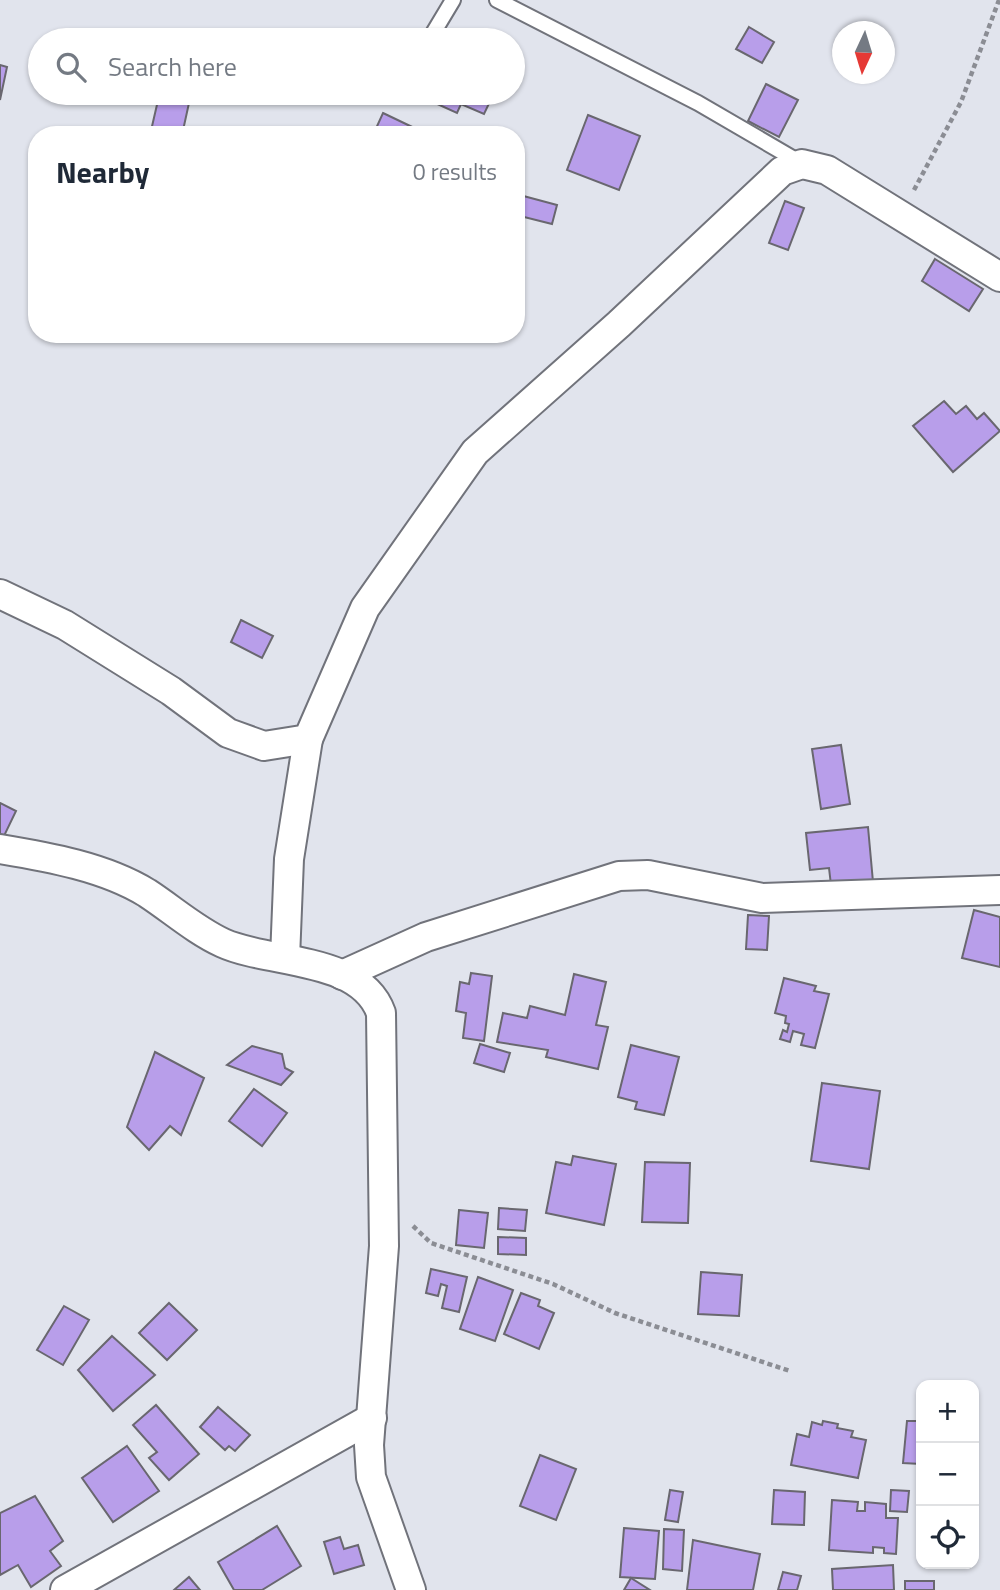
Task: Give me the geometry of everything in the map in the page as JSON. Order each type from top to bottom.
[{"type":"street","points":[[285,958],[289,859],[308,739],[365,608],[475,452],[619,324],[782,171],[802,164],[827,170],[1000,277]]},
{"type":"street","points":[[0,594],[65,625],[172,691],[228,733],[264,746],[308,739]]},
{"type":"street","points":[[0,849],[45,857],[93,871],[145,892],[181,918],[225,944],[342,975],[369,991],[381,1013],[384,1199],[369,1445],[371,1477],[415,1585]]},
{"type":"street","points":[[342,975],[426,937],[619,876],[648,875],[762,898],[1000,890]]},
{"type":"street","points":[[65,1590],[372,1418]]},
{"type":"lane","points":[[436,28],[453,0]]},
{"type":"lane","points":[[497,0],[698,103],[802,164]]},
{"type":"path","points":[[900,215],[961,102],[999,0]]},
{"type":"path","points":[[384,1199],[431,1243],[553,1284],[615,1313],[790,1371]]},
{"type":"building","points":[[749,27],[774,42],[762,63],[736,49]]},
{"type":"building","points":[[0,65],[7,67],[0,100]]},
{"type":"building","points":[[766,84],[798,100],[779,137],[748,121]]},
{"type":"building","points":[[157,105],[189,105],[184,126],[152,126]]},
{"type":"building","points":[[439,105],[461,105],[457,113]]},
{"type":"building","points":[[463,105],[488,105],[484,114]]},
{"type":"building","points":[[383,113],[410,126],[377,126]]},
{"type":"building","points":[[588,115],[640,136],[619,190],[567,170]]},
{"type":"building","points":[[525,196],[557,205],[552,224],[525,217]]},
{"type":"building","points":[[785,201],[804,208],[788,250],[769,243]]},
{"type":"building","points":[[935,259],[983,289],[969,311],[922,281]]},
{"type":"building","points":[[944,401],[956,414],[966,406],[977,419],[984,413],[1000,431],[953,472],[913,426]]},
{"type":"building","points":[[241,620],[273,636],[262,658],[231,642]]},
{"type":"building","points":[[841,745],[850,804],[821,809],[812,749]]},
{"type":"building","points":[[0,803],[16,811],[4,836],[0,834]]},
{"type":"building","points":[[868,827],[873,882],[831,885],[829,868],[810,870],[806,833]]},
{"type":"building","points":[[974,910],[1000,917],[1000,967],[962,958]]},
{"type":"building","points":[[748,915],[769,916],[767,950],[746,949]]},
{"type":"building","points":[[471,973],[492,976],[484,1041],[463,1038],[466,1013],[456,1011],[460,982],[469,984]]},
{"type":"building","points":[[574,974],[606,982],[596,1025],[608,1027],[598,1069],[546,1057],[548,1050],[497,1042],[503,1013],[527,1018],[530,1006],[565,1015]]},
{"type":"building","points":[[784,978],[816,986],[814,991],[829,994],[815,1048],[801,1045],[804,1034],[793,1031],[790,1042],[780,1039],[783,1030],[787,1032],[789,1024],[785,1023],[786,1016],[775,1013]]},
{"type":"building","points":[[480,1044],[510,1053],[504,1072],[474,1063]]},
{"type":"building","points":[[631,1045],[679,1057],[664,1115],[635,1109],[637,1102],[618,1097]]},
{"type":"building","points":[[252,1046],[282,1054],[285,1068],[293,1072],[281,1085],[227,1065]]},
{"type":"building","points":[[155,1052],[204,1078],[181,1135],[170,1126],[149,1150],[127,1127]]},
{"type":"building","points":[[822,1083],[880,1091],[869,1169],[811,1161]]},
{"type":"building","points":[[254,1089],[287,1113],[262,1146],[229,1121]]},
{"type":"building","points":[[573,1156],[616,1164],[604,1225],[546,1213],[556,1162],[571,1165]]},
{"type":"building","points":[[645,1162],[690,1163],[688,1223],[642,1222]]},
{"type":"building","points":[[499,1208],[527,1210],[525,1231],[498,1229]]},
{"type":"building","points":[[459,1210],[488,1213],[484,1248],[456,1245]]},
{"type":"building","points":[[498,1237],[526,1238],[526,1255],[498,1254]]},
{"type":"building","points":[[431,1269],[467,1277],[459,1312],[442,1308],[447,1286],[441,1284],[438,1296],[426,1293]]},
{"type":"building","points":[[701,1272],[742,1275],[739,1316],[698,1314]]},
{"type":"building","points":[[478,1277],[513,1290],[495,1341],[460,1329]]},
{"type":"building","points":[[521,1293],[540,1300],[538,1306],[554,1313],[539,1349],[504,1334]]},
{"type":"building","points":[[169,1303],[197,1330],[167,1360],[139,1333]]},
{"type":"building","points":[[64,1306],[89,1320],[63,1365],[37,1350]]},
{"type":"building","points":[[112,1336],[155,1375],[113,1411],[78,1370]]},
{"type":"building","points":[[156,1405],[199,1454],[169,1480],[149,1458],[157,1452],[133,1425]]},
{"type":"building","points":[[218,1407],[250,1435],[235,1451],[229,1446],[225,1450],[200,1427]]},
{"type":"building","points":[[823,1421],[838,1424],[837,1428],[853,1431],[851,1437],[866,1440],[858,1478],[791,1465],[797,1434],[809,1437],[812,1422],[822,1425]]},
{"type":"building","points":[[907,1421],[916,1421],[916,1464],[903,1463]]},
{"type":"building","points":[[127,1446],[159,1491],[113,1522],[82,1478]]},
{"type":"building","points":[[540,1455],[576,1469],[556,1520],[520,1506]]},
{"type":"building","points":[[670,1490],[683,1492],[678,1522],[665,1520]]},
{"type":"building","points":[[774,1490],[805,1492],[804,1525],[772,1524]]},
{"type":"building","points":[[891,1490],[909,1491],[907,1512],[890,1511]]},
{"type":"building","points":[[35,1496],[63,1541],[50,1551],[61,1566],[31,1587],[18,1565],[0,1575],[0,1513]]},
{"type":"building","points":[[832,1500],[858,1502],[857,1511],[865,1511],[865,1502],[886,1504],[886,1518],[898,1518],[896,1554],[884,1553],[884,1548],[873,1547],[873,1553],[829,1550]]},
{"type":"building","points":[[277,1526],[301,1566],[262,1590],[234,1590],[218,1562]]},
{"type":"building","points":[[624,1528],[659,1531],[655,1579],[620,1577]]},
{"type":"building","points":[[664,1529],[684,1530],[682,1571],[663,1569]]},
{"type":"building","points":[[340,1537],[344,1549],[358,1545],[364,1565],[334,1574],[324,1542]]},
{"type":"building","points":[[693,1540],[760,1554],[753,1590],[687,1590]]},
{"type":"building","points":[[893,1565],[894,1590],[833,1590],[832,1569]]},
{"type":"building","points":[[783,1572],[801,1576],[797,1590],[778,1590]]},
{"type":"building","points":[[189,1577],[200,1590],[174,1590]]},
{"type":"building","points":[[631,1578],[650,1590],[624,1590]]},
{"type":"building","points":[[905,1581],[934,1581],[934,1590],[905,1590]]}]
